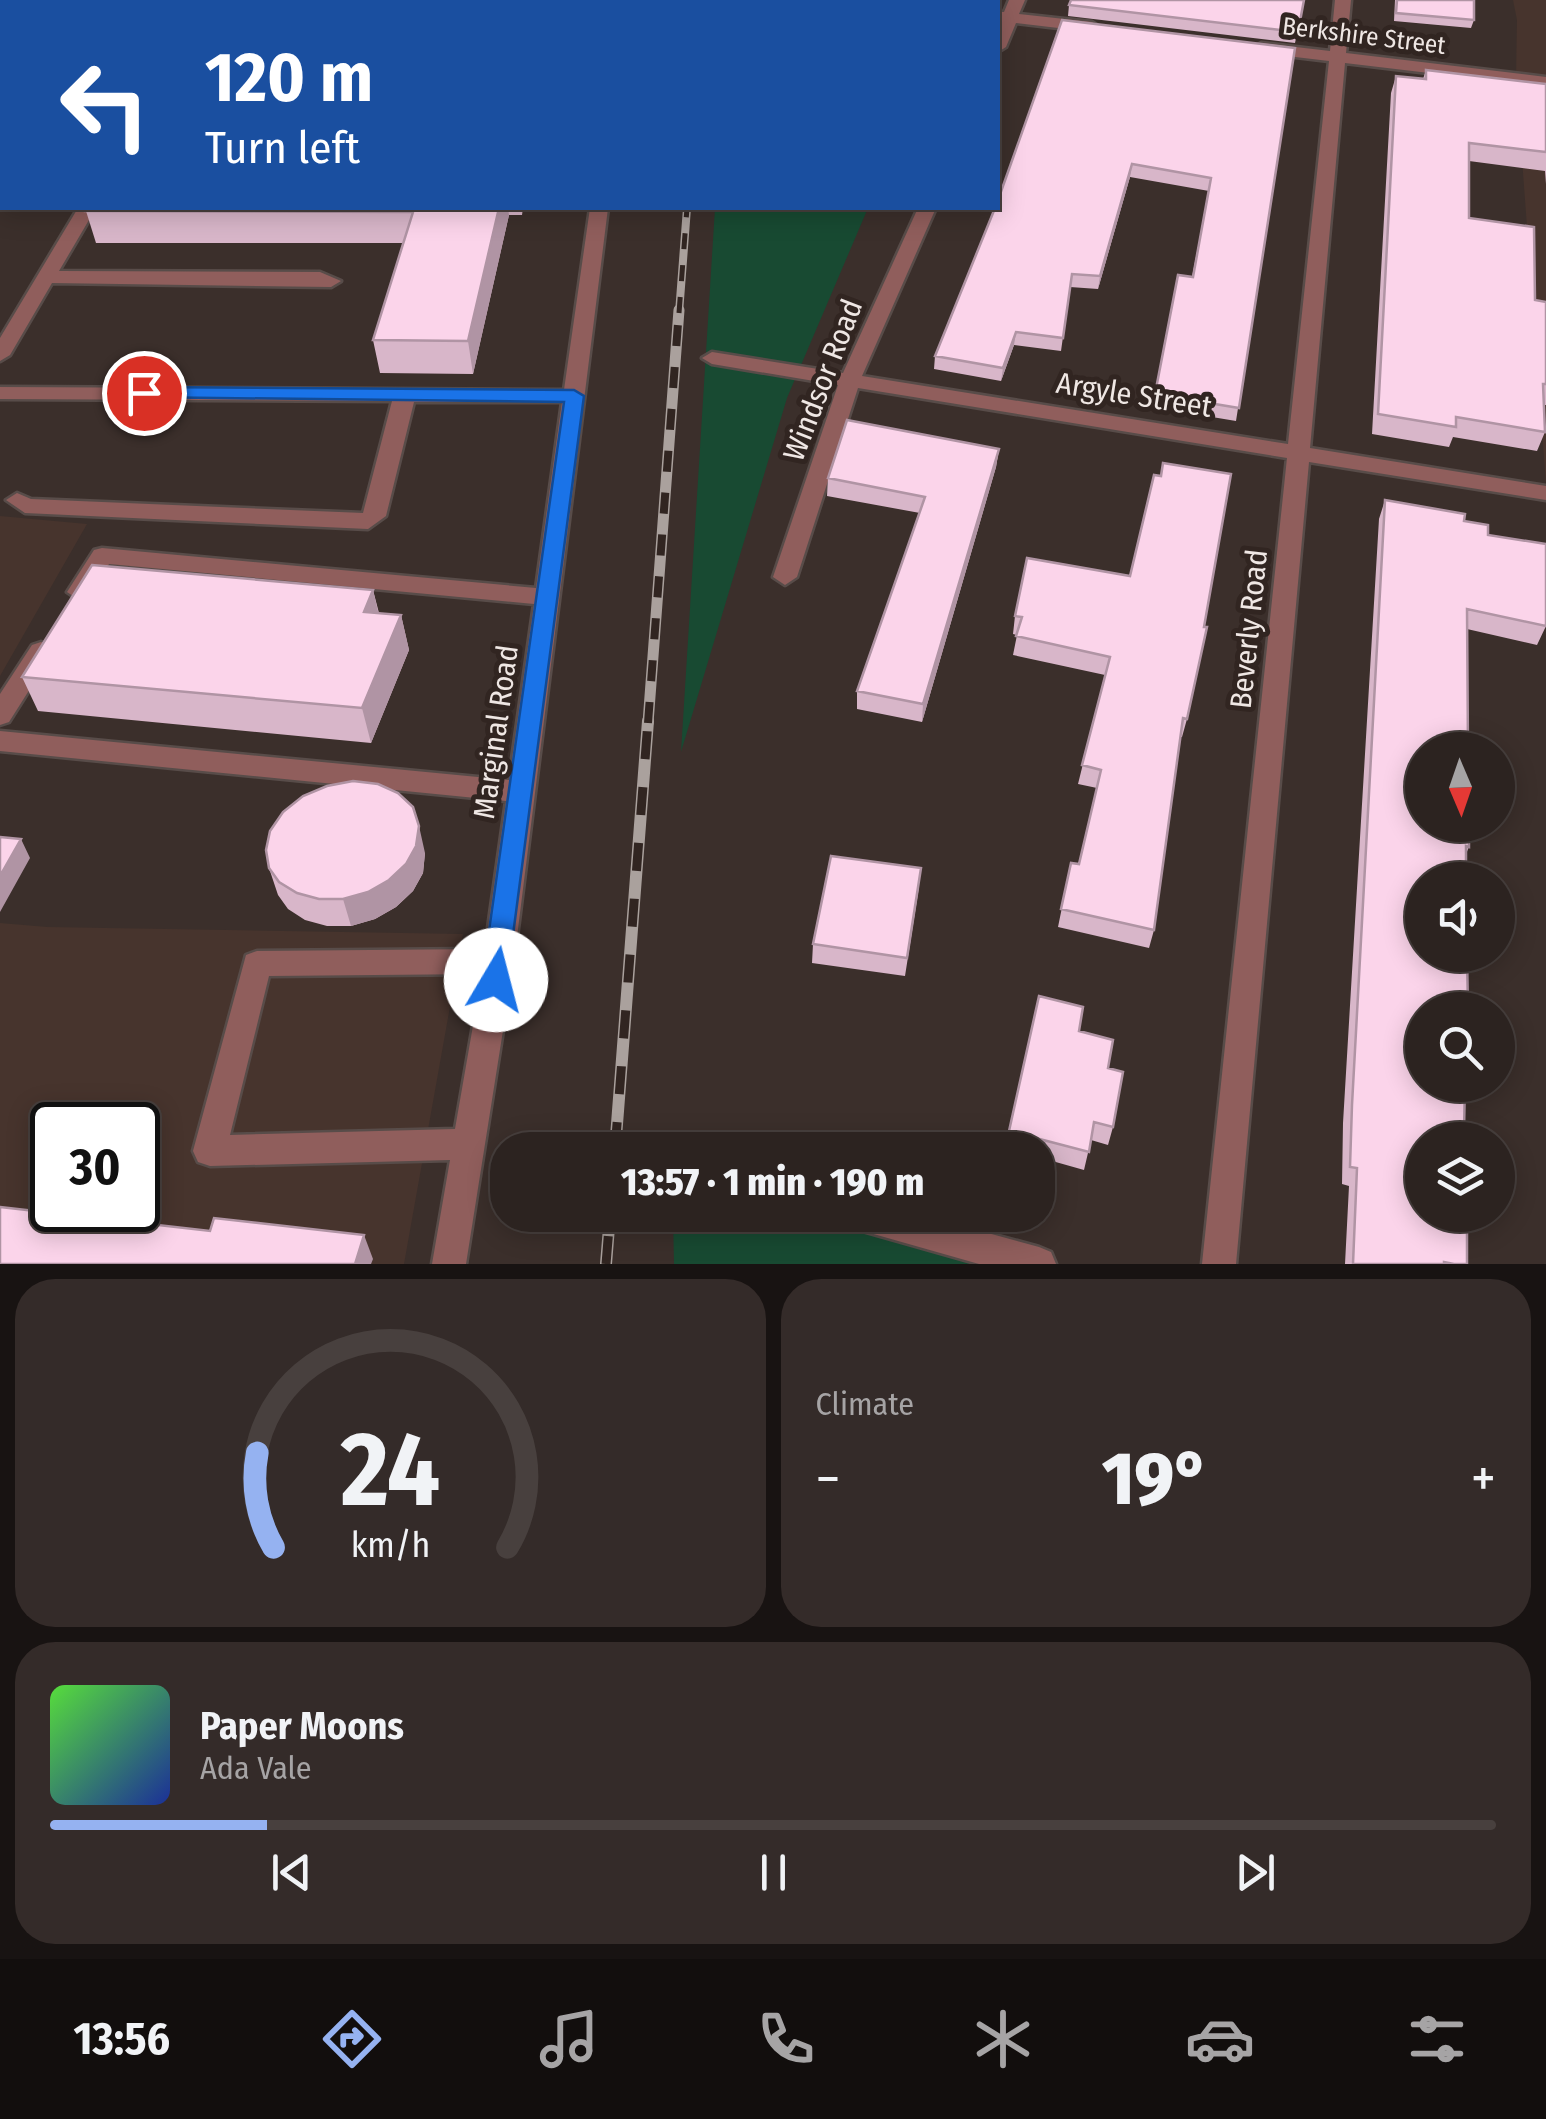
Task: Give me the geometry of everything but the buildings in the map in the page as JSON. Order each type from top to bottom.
[{"type":"street","points":[[1004,17],[1017,0]]},
{"type":"street","name":"Beverly Road","points":[[1220,1264],[1342,0]]},
{"type":"street","points":[[1004,17],[1106,29]]},
{"type":"street","name":"Berkshire Street","points":[[1241,45],[1546,82]]},
{"type":"street","points":[[0,356],[85,210]]},
{"type":"street","name":"Marginal Road","points":[[449,1264],[499,960],[599,210]]},
{"type":"street","name":"Windsor Road","points":[[785,577],[850,380],[925,210]]},
{"type":"street","points":[[46,277],[332,281]]},
{"type":"street","name":"Argyle Street","points":[[712,358],[1546,493]]},
{"type":"street","points":[[0,392],[574,396]]},
{"type":"street","points":[[17,500],[25,506],[43,508],[368,521],[374,516],[405,394]]},
{"type":"street","points":[[0,715],[102,556],[547,597]]},
{"type":"street","points":[[0,741],[521,792]]},
{"type":"street","points":[[469,1144],[210,1151],[256,964],[499,960]]},
{"type":"street","points":[[924,1232],[1038,1264]]},
{"type":"shaded area","points":[[1513,0],[1546,0],[1546,484],[1516,78],[1517,20]]},
{"type":"shaded area","points":[[0,516],[87,524],[0,676]]},
{"type":"shaded area","points":[[0,923],[463,934],[404,1264],[0,1264]]},
{"type":"green space","points":[[715,210],[867,210],[787,398],[681,752]]},
{"type":"green space","points":[[673,1232],[924,1232],[1039,1264],[674,1264]]},
{"type":"railway","points":[[679,313],[687,210]]},
{"type":"railway","points":[[648,723],[679,310]]},
{"type":"railway","points":[[616,1132],[648,721]]},
{"type":"railway","points":[[606,1264],[609,1232]]},
{"type":"route","points":[[144,393],[574,396],[496,980]]}]
